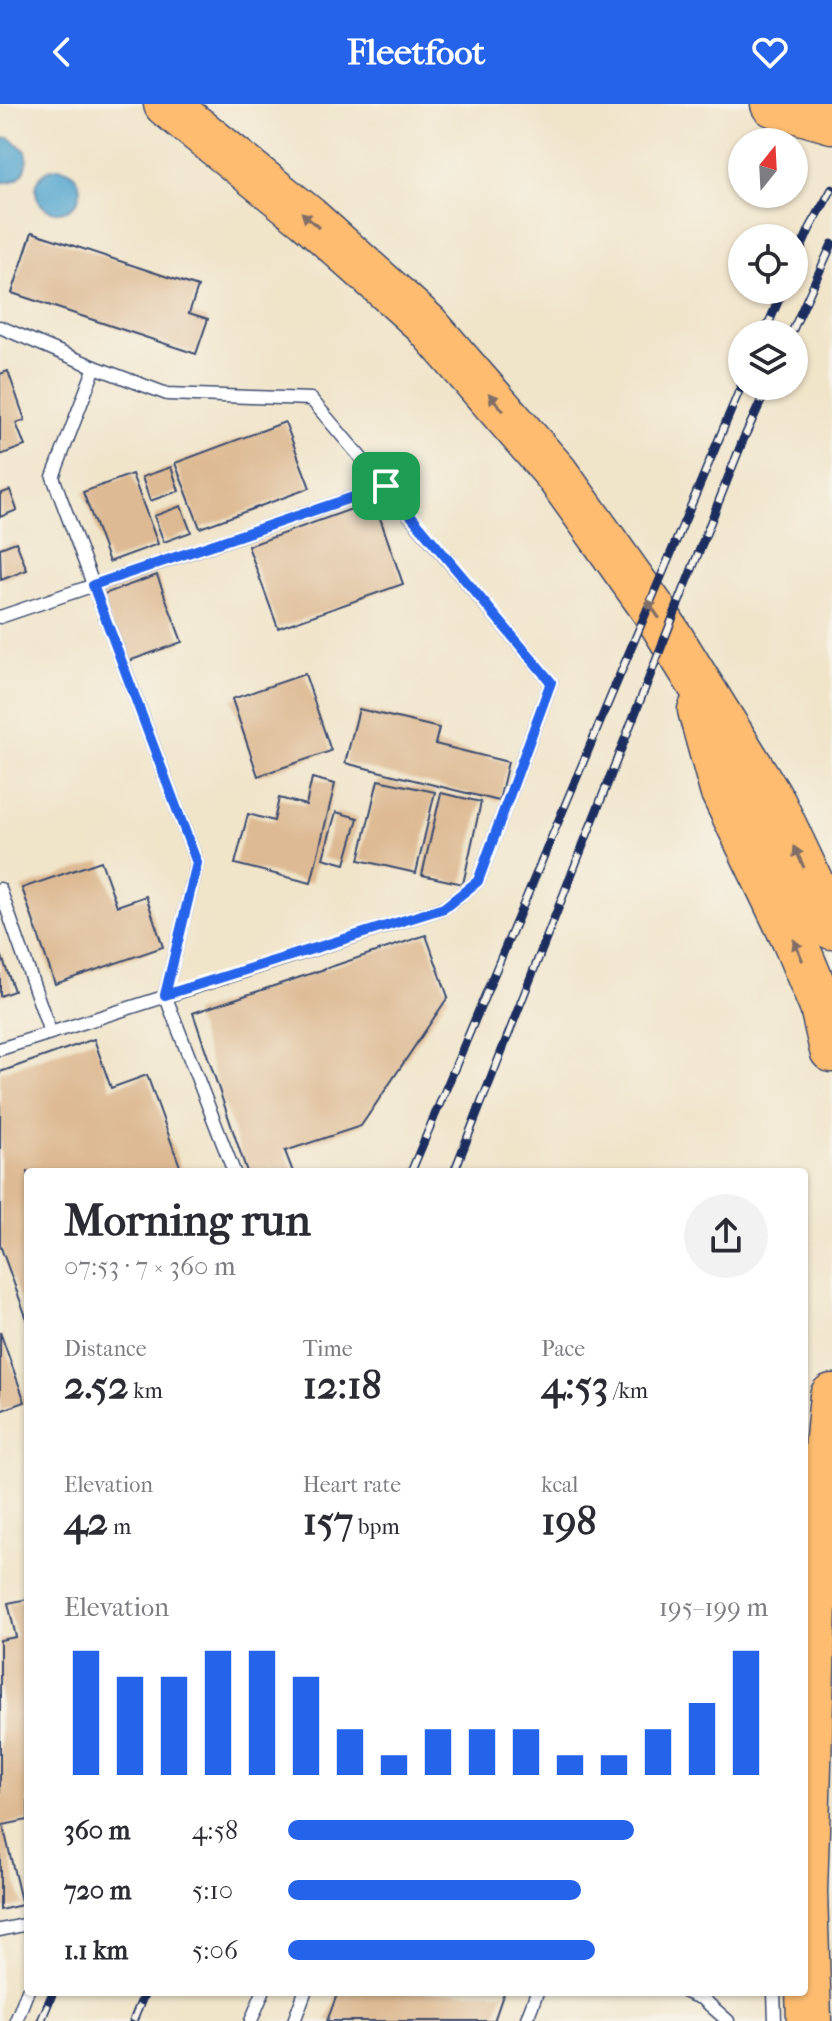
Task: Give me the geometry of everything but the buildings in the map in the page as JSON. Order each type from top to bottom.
[{"type":"highway","points":[[166,104],[308,218],[426,324],[556,473],[684,656],[774,804],[832,927]]},
{"type":"highway","points":[[773,104],[832,121]]},
{"type":"highway","points":[[684,656],[722,790],[794,940],[822,1007],[832,1050]]},
{"type":"highway","points":[[808,1791],[814,1589],[832,1396]]},
{"type":"highway","points":[[808,1989],[809,2021]]},
{"type":"lane","points":[[0,327],[167,394],[311,399],[551,682],[478,881],[444,908],[0,1049]]},
{"type":"lane","points":[[95,367],[53,477],[197,863],[165,995],[232,1168]]},
{"type":"lane","points":[[0,617],[386,486]]},
{"type":"lane","points":[[0,889],[50,1032]]},
{"type":"lane","points":[[0,1930],[24,1925]]},
{"type":"lane","points":[[16,2021],[26,1996]]},
{"type":"lane","points":[[251,2021],[261,1996]]},
{"type":"lane","points":[[294,2021],[303,1996]]},
{"type":"lane","points":[[526,2021],[535,1996]]},
{"type":"lane","points":[[695,1996],[728,2021]]},
{"type":"lane","points":[[774,1996],[775,2021]]},
{"type":"water","points":[[10,138],[26,151],[27,164],[18,178],[0,182],[0,139]]},
{"type":"water","points":[[58,168],[74,174],[80,190],[74,206],[58,212],[42,206],[36,190],[42,174]]},
{"type":"railway","points":[[808,232],[832,189]]},
{"type":"railway","points":[[797,320],[832,244]]},
{"type":"railway","points":[[770,320],[777,304]]},
{"type":"railway","points":[[413,1168],[735,400]]},
{"type":"railway","points":[[456,1168],[743,440],[762,400]]},
{"type":"railway","points":[[41,2021],[51,1996]]},
{"type":"railway","points":[[133,2021],[143,1996]]},
{"type":"route","points":[[386,486],[551,682],[478,881],[444,908],[165,995],[197,863],[93,585],[386,486]]}]
